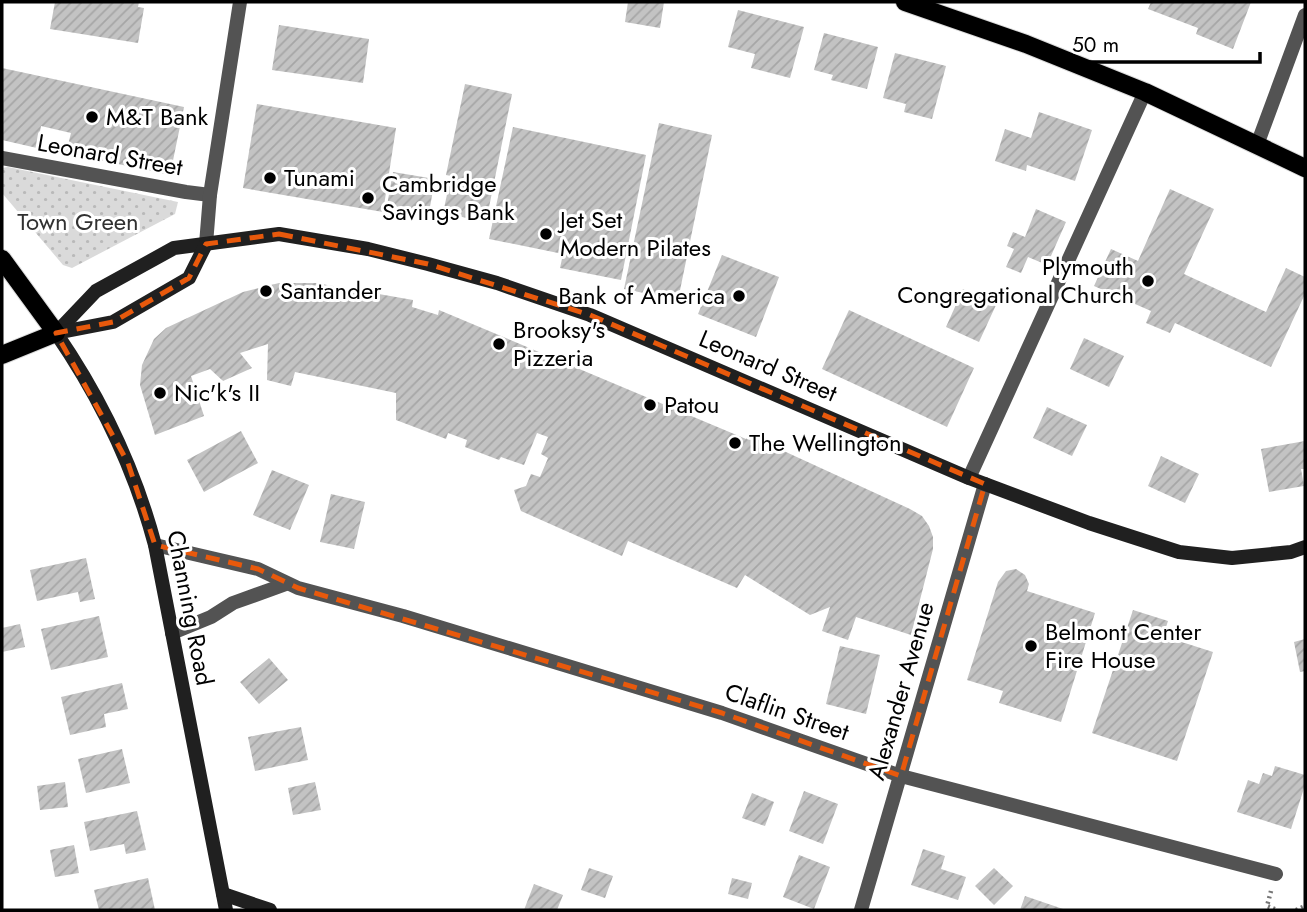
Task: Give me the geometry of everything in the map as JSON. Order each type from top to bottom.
[{"type":"main road","points":[[905,2],[1026,44],[1145,92],[1305,168]]},
{"type":"main road","name":"Leonard Street","points":[[56,333],[102,288],[174,248],[279,233],[368,249],[497,283],[590,315],[969,478],[1089,523],[1179,552],[1232,558],[1291,552],[1305,547]]},
{"type":"main road","points":[[2,355],[56,333],[113,322],[189,278],[206,244]]},
{"type":"main road","points":[[2,259],[56,333]]},
{"type":"main road","name":"Channing Road","points":[[56,333],[78,365],[128,463],[144,504],[155,545],[226,910]]},
{"type":"main road","points":[[223,894],[270,910]]},
{"type":"street","points":[[206,244],[240,2]]},
{"type":"street","points":[[1257,145],[1305,15]]},
{"type":"street","points":[[969,478],[1145,92]]},
{"type":"street","name":"Leonard Street","points":[[2,158],[211,195]]},
{"type":"street","name":"Alexander Avenue","points":[[861,910],[985,484]]},
{"type":"street","name":"Claflin Street","points":[[155,545],[258,569],[286,584],[403,616],[722,713],[901,776],[1276,874]]},
{"type":"street","points":[[172,633],[211,617],[233,603],[286,584]]},
{"type":"path","points":[[1296,910],[1305,906]]},
{"type":"highlighted area","points":[[279,234],[428,264],[590,315],[985,484],[901,776],[722,713],[298,588],[258,569],[155,545],[128,463],[56,333],[113,322],[189,278],[206,244]]},
{"type":"green space","name":"Town Green","points":[[8,167],[178,202],[175,214],[72,268],[63,265],[2,193],[2,168]]},
{"type":"building","points":[[55,2],[139,2],[138,7],[144,8],[138,43],[50,29]]},
{"type":"building","points":[[628,2],[664,2],[660,28],[625,22]]},
{"type":"building","points":[[1151,2],[1251,2],[1233,49],[1196,34],[1198,28],[1148,9]]},
{"type":"building","points":[[738,10],[804,27],[790,78],[751,68],[755,54],[728,47]]},
{"type":"building","points":[[279,25],[369,39],[363,83],[272,70]]},
{"type":"building","points":[[824,33],[878,47],[867,89],[831,80],[833,75],[814,70]]},
{"type":"building","points":[[895,53],[946,66],[932,119],[904,112],[906,104],[883,98]]},
{"type":"building","name":"M&T Bank","points":[[2,68],[184,107],[170,175],[66,153],[71,133],[41,126],[37,148],[2,140]]},
{"type":"building","points":[[465,84],[512,94],[486,222],[443,213],[451,176],[446,175]]},
{"type":"building","points":[[257,104],[396,128],[383,212],[243,188]]},
{"type":"building","points":[[1039,112],[1092,130],[1075,181],[1027,165],[1026,171],[995,161],[1005,129],[1031,138]]},
{"type":"building","points":[[659,123],[712,135],[678,300],[624,289]]},
{"type":"building","points":[[513,127],[646,155],[621,280],[560,268],[563,254],[489,239]]},
{"type":"building","points":[[393,172],[435,179],[428,218],[386,211]]},
{"type":"building","name":"Plymouth Congregational Church","points":[[1170,189],[1214,209],[1184,274],[1266,312],[1286,268],[1305,277],[1305,294],[1271,367],[1175,323],[1170,333],[1146,323],[1151,311],[1094,286],[1111,249],[1138,261]]},
{"type":"building","points":[[1036,209],[1066,222],[1047,265],[1028,257],[1021,273],[1006,267],[1014,249],[1007,246],[1013,232],[1025,237]]},
{"type":"building","name":"Bank of America","points":[[722,255],[779,277],[756,337],[698,314]]},
{"type":"building","points":[[279,283],[316,283],[413,300],[412,307],[438,315],[439,310],[746,439],[749,435],[910,509],[922,516],[933,537],[933,549],[911,635],[856,617],[848,640],[822,631],[830,607],[810,615],[745,575],[737,588],[628,541],[622,556],[521,511],[514,490],[526,486],[531,474],[540,477],[548,458],[541,454],[548,437],[537,433],[524,465],[501,457],[499,460],[465,447],[467,440],[448,433],[446,439],[396,420],[396,393],[295,372],[291,386],[267,380],[268,344],[240,353],[252,368],[223,381],[210,369],[191,376],[204,416],[155,435],[140,385],[142,365],[154,339],[166,328],[243,292]]},
{"type":"building","points":[[963,289],[996,305],[979,342],[946,327]]},
{"type":"building","points":[[849,310],[974,368],[947,427],[822,369]]},
{"type":"building","points":[[1084,338],[1124,356],[1109,387],[1070,369]]},
{"type":"building","points":[[1047,407],[1087,425],[1072,456],[1033,438]]},
{"type":"building","points":[[241,431],[258,463],[204,492],[187,460]]},
{"type":"building","points":[[1305,441],[1305,469],[1301,469],[1304,486],[1269,492],[1261,449]]},
{"type":"building","points":[[1161,456],[1199,474],[1185,503],[1148,486]]},
{"type":"building","points":[[272,470],[309,485],[290,530],[253,515]]},
{"type":"building","points":[[331,494],[365,502],[354,549],[320,542]]},
{"type":"building","points":[[86,558],[95,599],[80,602],[78,592],[37,601],[30,570]]},
{"type":"building","name":"Belmont Center Fire House","points":[[1016,569],[1025,575],[1029,584],[1027,591],[1095,613],[1061,722],[999,703],[1003,691],[967,680],[998,582],[1006,571]]},
{"type":"building","points":[[1133,610],[1168,621],[1163,636],[1213,652],[1177,761],[1092,733]]},
{"type":"building","points":[[99,616],[108,657],[51,670],[41,629]]},
{"type":"building","points":[[20,624],[25,647],[2,652],[2,628]]},
{"type":"building","points":[[1305,639],[1305,671],[1300,672],[1294,642]]},
{"type":"building","points":[[840,646],[880,655],[866,714],[826,704]]},
{"type":"building","points":[[269,658],[288,680],[259,704],[240,682]]},
{"type":"building","points":[[122,683],[128,709],[104,714],[106,727],[70,735],[61,697]]},
{"type":"building","points":[[301,727],[308,760],[255,771],[248,737]]},
{"type":"building","points":[[122,749],[130,783],[86,793],[78,759]]},
{"type":"building","points":[[1275,766],[1305,775],[1305,785],[1291,829],[1237,812],[1248,780],[1259,784],[1263,773],[1272,776]]},
{"type":"building","points":[[65,782],[68,807],[40,810],[37,786]]},
{"type":"building","points":[[315,782],[321,810],[293,815],[288,788]]},
{"type":"building","points":[[804,791],[838,804],[823,844],[789,831]]},
{"type":"building","points":[[752,793],[774,802],[765,826],[742,818]]},
{"type":"building","points":[[137,811],[146,850],[126,854],[124,844],[90,851],[84,822]]},
{"type":"building","points":[[74,845],[79,873],[55,877],[50,850]]},
{"type":"building","points":[[923,849],[945,856],[941,869],[966,877],[958,900],[911,885]]},
{"type":"building","points":[[799,855],[830,867],[814,909],[783,897]]},
{"type":"building","points":[[589,868],[613,876],[605,898],[581,890]]},
{"type":"building","points":[[994,868],[1013,886],[994,905],[975,886]]},
{"type":"building","points":[[148,878],[155,910],[99,910],[94,890]]},
{"type":"building","points":[[732,878],[752,883],[748,899],[728,894]]},
{"type":"building","points":[[534,884],[563,895],[557,910],[524,910]]},
{"type":"building","points":[[1025,896],[1066,910],[1020,910]]},
{"type":"place","name":"M&T Bank","points":[[92,117]]},
{"type":"place","name":"Tunami","points":[[270,178]]},
{"type":"place","name":"Cambridge Savings Bank","points":[[368,198]]},
{"type":"place","name":"Jet Set Modern Pilates","points":[[546,234]]},
{"type":"place","name":"Plymouth Congregational Church","points":[[1148,281]]},
{"type":"place","name":"Santander","points":[[266,291]]},
{"type":"place","name":"Bank of America","points":[[739,296]]},
{"type":"place","name":"Brooksy's Pizzeria","points":[[499,344]]},
{"type":"place","name":"Nic'k's II","points":[[160,393]]},
{"type":"place","name":"Patou","points":[[650,405]]},
{"type":"place","name":"The Wellington","points":[[735,443]]},
{"type":"place","name":"Belmont Center Fire House","points":[[1031,646]]}]
